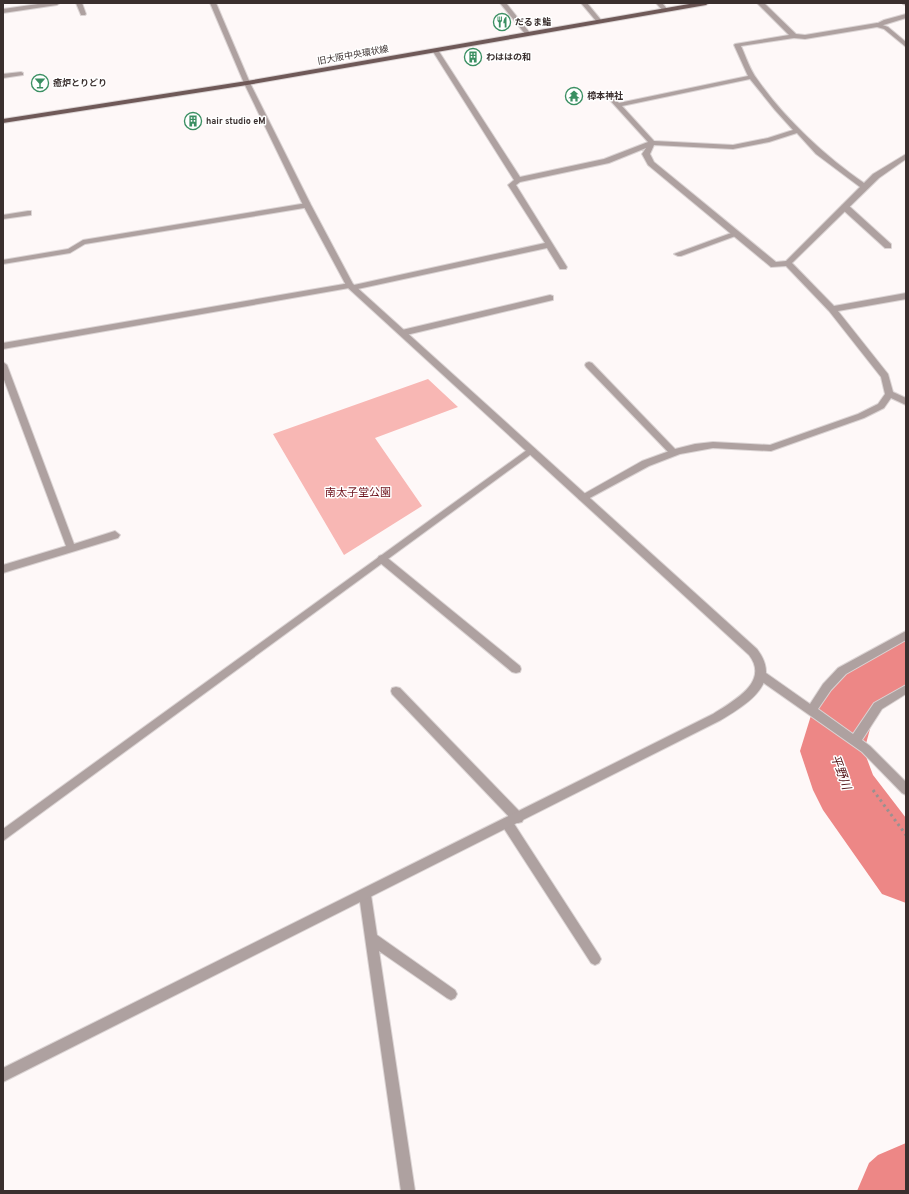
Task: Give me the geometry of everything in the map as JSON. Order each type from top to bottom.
[{"type":"main road","name":"旧大阪中央環状線","points":[[3,121],[247,83],[706,3]]},
{"type":"street","points":[[3,11],[57,3]]},
{"type":"street","points":[[79,3],[83,14]]},
{"type":"street","points":[[3,1076],[717,717],[745,698],[756,686],[762,676],[761,664],[753,652],[351,287],[307,205],[247,83],[213,3]]},
{"type":"street","points":[[503,3],[528,34]]},
{"type":"street","points":[[584,3],[599,22]]},
{"type":"street","points":[[659,3],[665,10]]},
{"type":"street","points":[[760,3],[794,36]]},
{"type":"street","points":[[865,187],[819,152],[777,109],[752,77],[737,45],[794,36],[805,37],[877,25],[906,16]]},
{"type":"street","points":[[877,25],[886,28],[906,45]]},
{"type":"street","points":[[435,50],[518,180]]},
{"type":"street","points":[[3,76],[21,74]]},
{"type":"street","points":[[617,105],[752,77]]},
{"type":"street","points":[[610,97],[652,143]]},
{"type":"street","points":[[563,267],[512,185],[518,180],[606,161],[652,143],[733,147],[764,142],[797,131]]},
{"type":"street","points":[[652,143],[646,154],[651,163],[774,265],[788,264],[876,176],[906,156]]},
{"type":"street","points":[[3,262],[70,251],[83,242],[307,205]]},
{"type":"street","points":[[845,207],[888,246]]},
{"type":"street","points":[[3,217],[28,213]]},
{"type":"street","points":[[678,254],[737,234]]},
{"type":"street","points":[[3,346],[351,287],[548,245]]},
{"type":"street","points":[[583,498],[662,455],[690,447],[714,444],[756,449],[771,448],[861,416],[881,406],[889,394],[885,376],[832,309],[788,264]]},
{"type":"street","points":[[832,309],[906,296]]},
{"type":"street","points":[[402,333],[550,298]]},
{"type":"street","points":[[3,365],[71,548]]},
{"type":"street","points":[[589,365],[673,452]]},
{"type":"street","points":[[889,394],[906,402]]},
{"type":"street","points":[[3,836],[531,450]]},
{"type":"street","points":[[3,569],[115,535]]},
{"type":"street","points":[[382,559],[516,669]]},
{"type":"street","points":[[811,711],[827,687],[842,671],[906,635]]},
{"type":"street","points":[[762,676],[869,752],[906,790]]},
{"type":"street","points":[[855,741],[878,706],[906,690]]},
{"type":"street","points":[[396,691],[518,818]]},
{"type":"street","points":[[507,823],[595,959]]},
{"type":"street","points":[[365,895],[408,1191]]},
{"type":"street","points":[[371,938],[451,994]]},
{"type":"green space","name":"南太子堂公園","points":[[428,379],[458,407],[375,438],[422,506],[344,555],[273,434]]},
{"type":"waterway","name":"平野川","points":[[906,663],[860,687],[844,709],[832,751],[846,790],[906,872]]},
{"type":"waterway","name":"平野川","points":[[897,1191],[906,1183]]},
{"type":"place","name":"だるま鮨","points":[[502,22]]},
{"type":"place","name":"わははの和","points":[[473,57]]},
{"type":"place","name":"癒炉とりどり","points":[[40,83]]},
{"type":"place","name":"樟本神社","points":[[574,96]]},
{"type":"place","name":"hair studio eM","points":[[193,121]]}]
